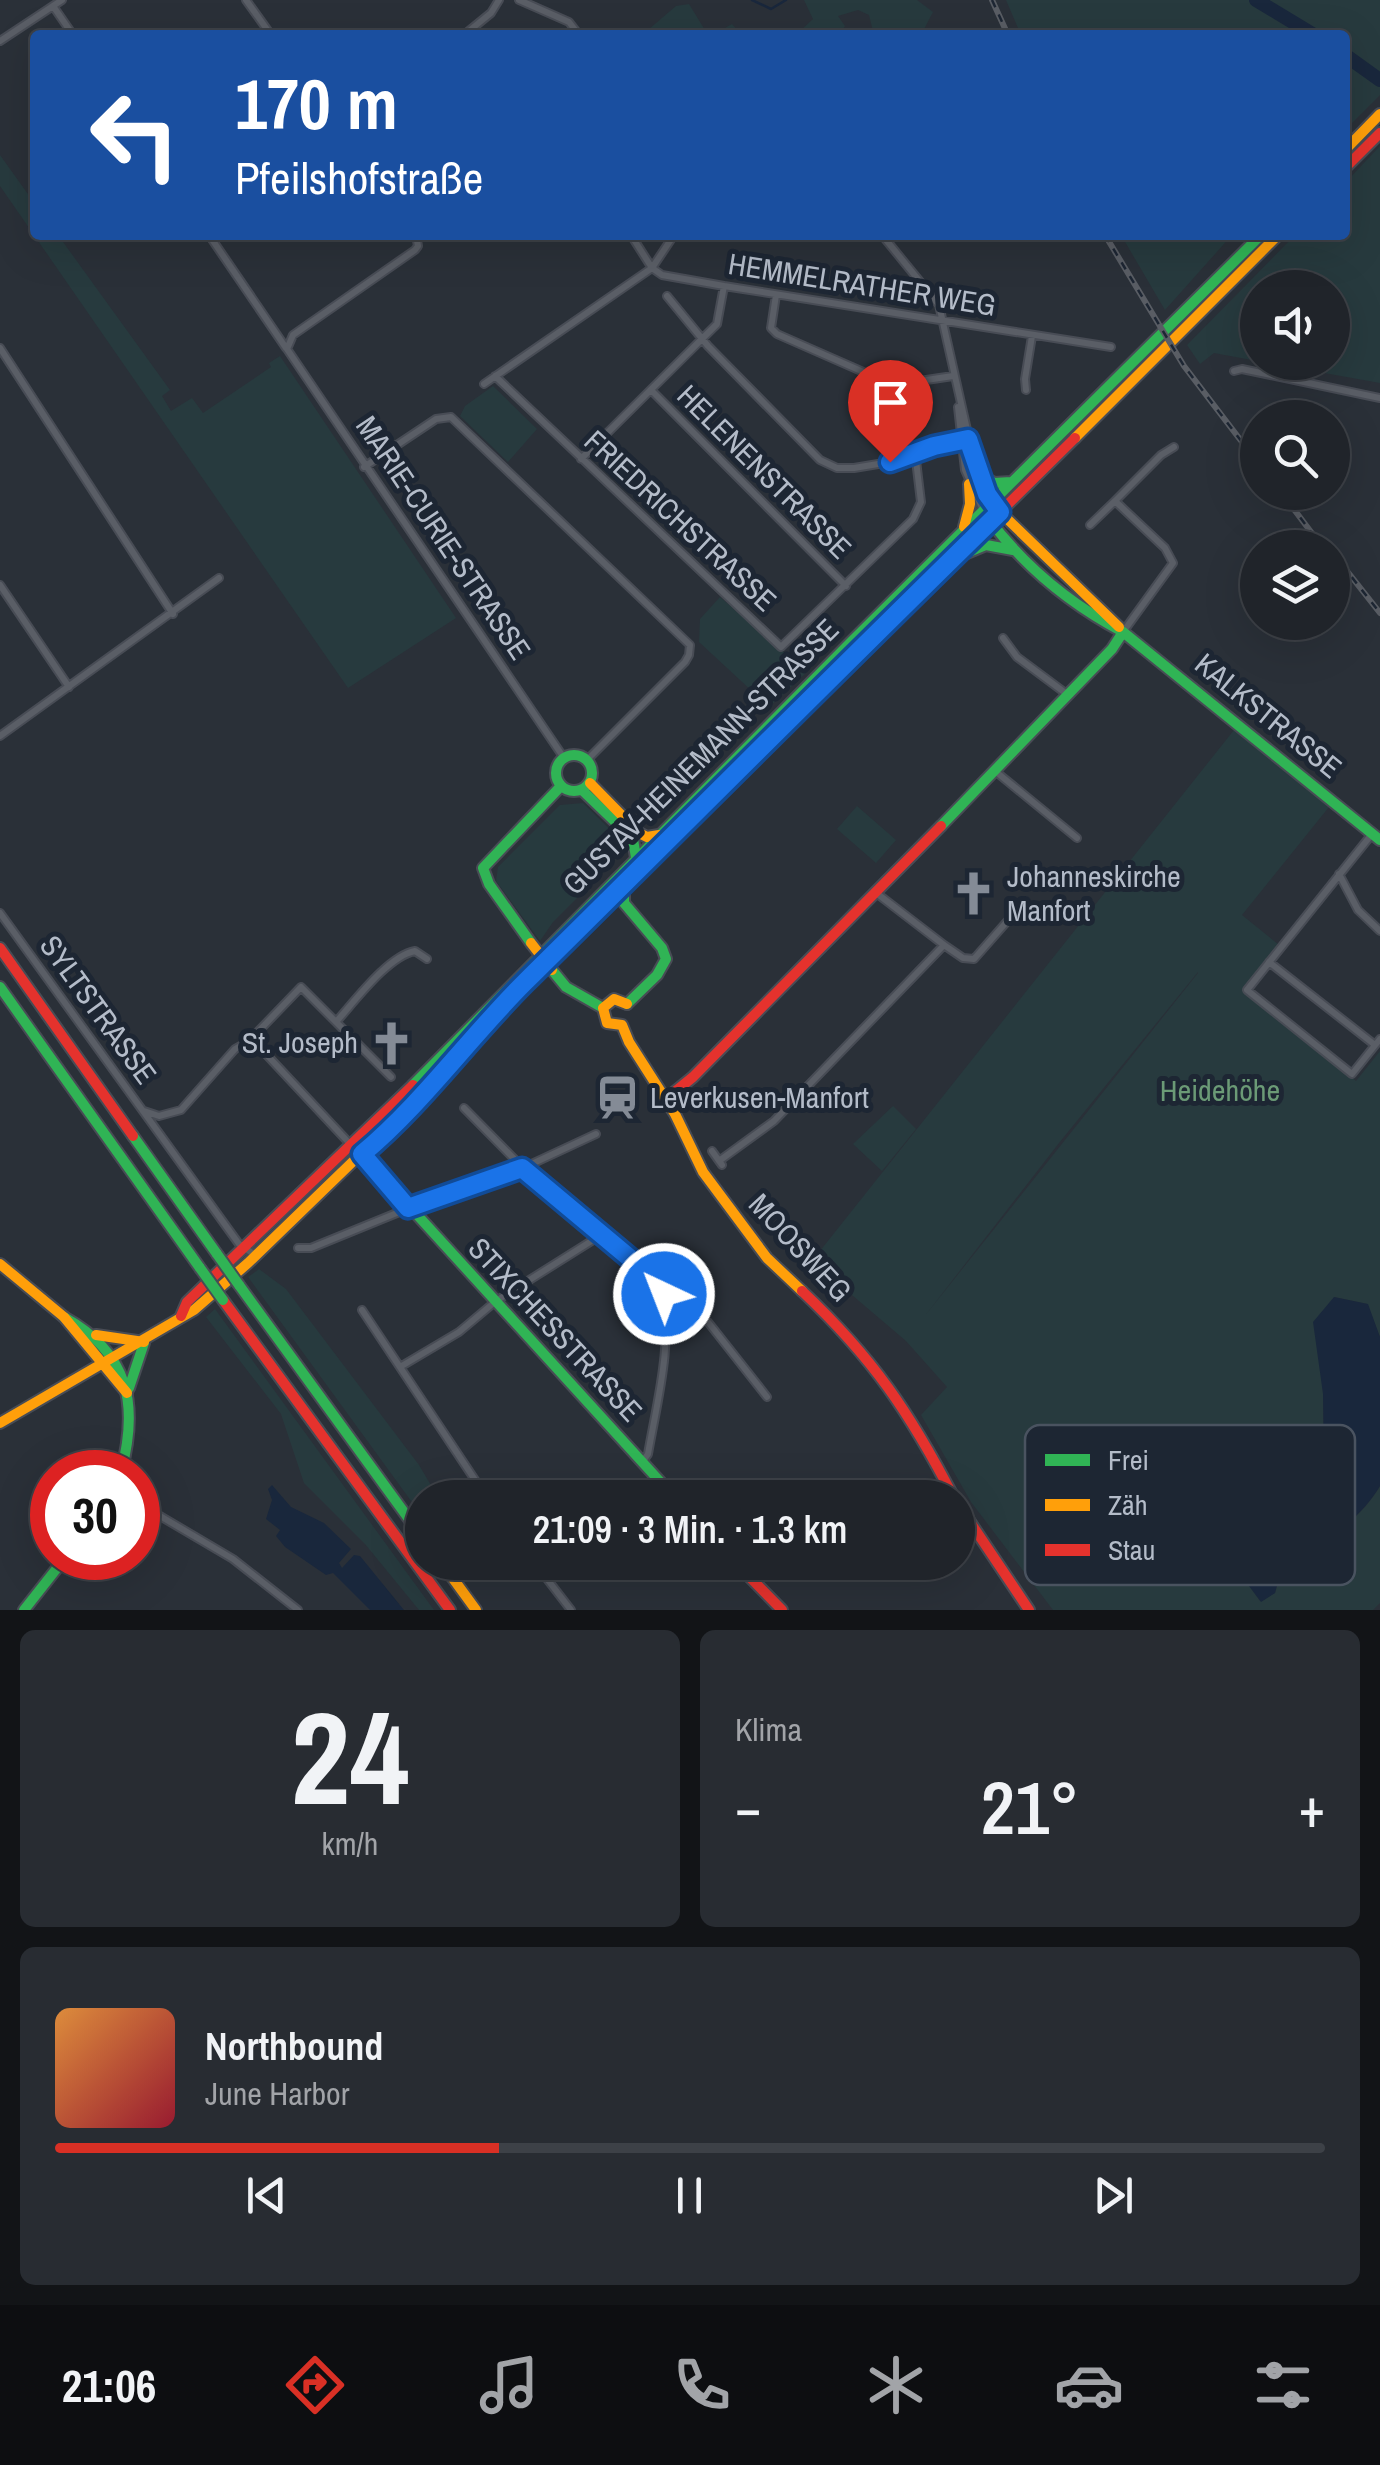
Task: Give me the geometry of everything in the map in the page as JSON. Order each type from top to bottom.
[{"type":"main road","points":[[1350,145],[1380,114]]},
{"type":"main road","points":[[1350,163],[1380,132]]},
{"type":"main road","name":"GUSTAV-HEINEMANN-STRASSE","points":[[180,1316],[187,1302],[351,1144],[1256,240]]},
{"type":"main road","name":"GUSTAV-HEINEMANN-STRASSE","points":[[0,1423],[109,1363],[194,1310],[256,1256],[396,1122],[491,1016],[777,729],[956,558],[1273,240]]},
{"type":"main road","points":[[979,476],[994,483],[1012,482]]},
{"type":"main road","points":[[962,531],[970,508],[970,484]]},
{"type":"main road","points":[[1016,496],[1016,515],[1023,534]]},
{"type":"main road","name":"KALKSTRASSE","points":[[987,506],[1000,512],[1108,612],[1123,632]]},
{"type":"main road","name":"KALKSTRASSE","points":[[987,506],[990,522],[1014,550],[1106,624],[1123,632],[1376,837]]},
{"type":"main road","points":[[956,558],[986,545],[1014,550]]},
{"type":"main road","points":[[666,1099],[693,1077],[1068,695],[1123,632]]},
{"type":"main road","points":[[578,756],[587,760],[592,769],[586,786],[571,792],[561,786],[556,772],[564,758],[578,756]]},
{"type":"main road","points":[[561,786],[483,868],[489,884],[566,987],[603,1008],[607,1023],[622,1025],[630,1016],[627,1004]]},
{"type":"main road","points":[[586,786],[638,833],[647,837],[659,835]]},
{"type":"main road","points":[[586,786],[633,838],[636,859]]},
{"type":"main road","points":[[624,883],[624,903],[662,948],[666,959],[657,975],[627,1004]]},
{"type":"main road","points":[[603,905],[624,903]]},
{"type":"main road","points":[[0,948],[405,1514]]},
{"type":"main road","points":[[0,987],[450,1610]]},
{"type":"main road","points":[[603,1008],[614,999],[627,1004]]},
{"type":"main road","name":"MOOSWEG","points":[[622,1025],[666,1099],[697,1163],[767,1258],[845,1333],[883,1378],[945,1480]]},
{"type":"main road","name":"STIXCHESSTRASSE","points":[[351,1144],[659,1480]]},
{"type":"main road","points":[[0,1264],[64,1317],[126,1381],[130,1429],[126,1450]]},
{"type":"main road","points":[[64,1317],[95,1335],[144,1342],[126,1393]]},
{"type":"main road","points":[[95,1335],[109,1363]]},
{"type":"main road","name":"MOOSWEG","points":[[975,1529],[1029,1610]]},
{"type":"main road","points":[[28,1609],[49,1580]]},
{"type":"main road","points":[[454,1580],[476,1610]]},
{"type":"main road","points":[[753,1580],[782,1610]]},
{"type":"street","points":[[0,42],[62,0]]},
{"type":"street","points":[[246,0],[268,30]]},
{"type":"street","points":[[470,30],[491,13],[499,0]]},
{"type":"street","points":[[519,0],[569,22],[575,30]]},
{"type":"street","points":[[54,6],[70,30]]},
{"type":"street","name":"MARIE-CURIE-STRASSE","points":[[213,240],[564,758]]},
{"type":"street","points":[[287,346],[293,335],[415,250],[417,240]]},
{"type":"street","points":[[635,240],[652,268]]},
{"type":"street","points":[[484,384],[652,268],[671,240]]},
{"type":"street","points":[[886,240],[939,306],[945,322],[970,484],[987,506]]},
{"type":"street","name":"HEMMELRATHER WEG","points":[[652,268],[662,275],[724,286],[1111,348]]},
{"type":"street","points":[[582,460],[717,324],[724,286]]},
{"type":"street","points":[[776,294],[771,328],[777,334],[893,386],[953,376]]},
{"type":"street","points":[[667,296],[708,346],[820,460],[837,468],[854,468],[890,462],[964,440]]},
{"type":"street","name":"HEMMELRATHER WEG","points":[[1026,390],[1032,336]]},
{"type":"street","points":[[0,348],[172,614]]},
{"type":"street","points":[[1234,371],[1242,369],[1378,400]]},
{"type":"street","name":"FRIEDRICHSTRASSE","points":[[495,376],[781,647],[918,511],[920,493],[914,452]]},
{"type":"street","name":"HELENENSTRASSE","points":[[651,390],[846,586]]},
{"type":"street","points":[[364,467],[436,419],[451,418],[690,645],[685,662],[587,760]]},
{"type":"street","points":[[964,440],[987,506]]},
{"type":"street","points":[[1090,526],[1161,455],[1174,447]]},
{"type":"street","points":[[1115,501],[1166,548],[1172,563],[1123,632]]},
{"type":"street","points":[[0,736],[219,578]]},
{"type":"street","points":[[0,585],[69,687]]},
{"type":"street","points":[[1003,638],[1017,657],[1068,695]]},
{"type":"street","points":[[994,770],[1076,838]]},
{"type":"street","points":[[1269,962],[1378,1042],[1352,1074],[1247,990],[1269,962],[1339,874],[1376,837]]},
{"type":"street","points":[[1339,874],[1358,910],[1380,931]]},
{"type":"street","points":[[874,892],[963,958],[974,958],[1024,901]]},
{"type":"street","name":"SYLTSTRASSE","points":[[0,912],[159,1135],[244,1249],[256,1256]]},
{"type":"street","points":[[712,1151],[721,1163],[774,1120],[944,945]]},
{"type":"street","points":[[336,1022],[406,953],[415,951],[427,959]]},
{"type":"street","points":[[143,1110],[166,1115],[180,1110],[235,1049],[249,1041],[301,987],[391,1077]]},
{"type":"street","points":[[249,1041],[351,1144]]},
{"type":"street","points":[[464,1108],[522,1168],[708,1322],[767,1396]]},
{"type":"street","name":"SYLTSTRASSE","points":[[159,1135],[166,1115]]},
{"type":"street","points":[[298,1248],[312,1248],[408,1208],[522,1168],[596,1134]]},
{"type":"street","points":[[400,1367],[459,1332],[496,1301],[602,1234]]},
{"type":"street","name":"STIXCHESSTRASSE","points":[[643,1461],[648,1454],[667,1354],[662,1285]]},
{"type":"street","points":[[362,1310],[475,1480]]},
{"type":"street","points":[[652,1480],[656,1476]]},
{"type":"street","points":[[160,1516],[233,1560],[298,1610]]},
{"type":"street","points":[[548,1580],[571,1610]]},
{"type":"green space","points":[[804,0],[917,0],[933,12],[924,30],[873,30],[869,15],[858,10],[838,16],[845,26],[842,30],[801,30],[813,19]]},
{"type":"green space","points":[[1006,0],[1380,0],[1380,95],[1350,125],[1350,30],[1019,30]]},
{"type":"green space","points":[[689,4],[705,30],[648,30],[676,6]]},
{"type":"green space","points":[[1380,146],[1380,383],[1350,378],[1350,270],[1261,270],[1290,240],[1350,240],[1350,178]]},
{"type":"green space","points":[[0,155],[30,197],[30,229],[0,186]]},
{"type":"green space","points":[[37,240],[62,240],[170,390],[162,396],[171,411],[192,398],[203,413],[271,367],[269,363],[280,356],[456,618],[348,688]]},
{"type":"green space","points":[[1124,240],[1228,240],[1165,310]]},
{"type":"green space","points":[[1240,291],[1240,358],[1214,353],[1200,364],[1187,345]]},
{"type":"green space","points":[[493,386],[537,429],[508,462],[460,416],[465,406]]},
{"type":"green space","points":[[720,597],[807,672],[769,707],[699,642],[700,619]]},
{"type":"green space","name":"Heidehöhe","points":[[1234,730],[1329,807],[1242,915],[1279,945],[1243,990],[1356,1081],[1380,1051],[1380,1337],[1367,1304],[1334,1297],[1323,1394],[1323,1425],[1025,1425],[1025,1573],[975,1507],[975,1480],[958,1480],[921,1415],[947,1387],[906,1341],[812,1261]],"holes":[[[1198,972],[924,1317],[1059,1143]]]},
{"type":"green space","points":[[583,803],[625,844],[624,851],[553,922],[540,941],[496,881],[498,867],[560,805]]},
{"type":"green space","points":[[857,806],[896,840],[876,863],[837,829]]},
{"type":"green space","points":[[893,1106],[916,1129],[882,1171],[853,1144]]},
{"type":"green space","points":[[259,1269],[286,1289],[428,1480],[405,1480],[405,1493],[248,1277]]},
{"type":"green space","points":[[215,1309],[405,1570],[405,1580],[412,1580],[434,1610],[419,1610],[365,1544],[304,1483],[281,1414],[206,1317]]},
{"type":"green space","points":[[1380,1486],[1380,1603],[1373,1610],[1053,1610],[1034,1585],[1249,1585],[1260,1601],[1275,1593],[1277,1585],[1355,1585],[1355,1516]]},
{"type":"water","points":[[1334,1297],[1368,1304],[1380,1337],[1380,1486],[1355,1516],[1355,1425],[1323,1425],[1313,1322]]},
{"type":"water","points":[[272,1485],[291,1507],[324,1523],[351,1549],[339,1563],[342,1568],[354,1555],[360,1556],[404,1610],[370,1610],[333,1573],[326,1575],[285,1547],[276,1536],[280,1530],[266,1519],[272,1500],[268,1489]]},
{"type":"water","points":[[1248,1585],[1277,1585],[1275,1593],[1261,1602]]},
{"type":"waterway","points":[[752,0],[771,9],[786,0]]},
{"type":"waterway","points":[[1256,0],[1306,30]]},
{"type":"waterway","points":[[1350,59],[1380,80]]},
{"type":"railway","points":[[992,0],[1006,30]]},
{"type":"railway","points":[[1108,240],[1184,366],[1240,439]]},
{"type":"railway","points":[[1294,510],[1310,530]]},
{"type":"railway","points":[[1350,575],[1380,613]]},
{"type":"traffic: fast","points":[[413,1085],[1256,240]]},
{"type":"traffic: fast","points":[[979,475],[994,483],[1011,482]]},
{"type":"traffic: fast","points":[[988,518],[1049,582],[1123,632],[1380,840]]},
{"type":"traffic: fast","points":[[962,555],[986,545],[1013,550]]},
{"type":"traffic: fast","points":[[941,826],[1112,649],[1123,632]]},
{"type":"traffic: fast","points":[[403,1113],[491,1016],[858,652]]},
{"type":"traffic: fast","points":[[574,755],[587,760],[592,773],[587,786],[574,791],[561,786],[556,773],[561,760],[574,755]]},
{"type":"traffic: fast","points":[[531,943],[489,884],[483,868],[561,786]]},
{"type":"traffic: fast","points":[[582,790],[633,839],[636,858]]},
{"type":"traffic: fast","points":[[624,883],[624,903],[662,948],[666,959],[657,975],[627,1004]]},
{"type":"traffic: fast","points":[[552,970],[566,987],[603,1008]]},
{"type":"traffic: fast","points":[[0,987],[200,1268]]},
{"type":"traffic: fast","points":[[133,1136],[217,1254]]},
{"type":"traffic: fast","points":[[359,1151],[659,1480]]},
{"type":"traffic: fast","points":[[217,1254],[239,1285]]},
{"type":"traffic: fast","points":[[200,1268],[223,1300]]},
{"type":"traffic: fast","points":[[239,1285],[405,1514]]},
{"type":"traffic: fast","points":[[64,1317],[103,1347],[124,1382],[129,1424],[125,1450]]},
{"type":"traffic: fast","points":[[129,1388],[144,1343]]},
{"type":"traffic: fast","points":[[24,1610],[48,1580]]},
{"type":"traffic: slow","points":[[1350,145],[1380,114]]},
{"type":"traffic: slow","points":[[1075,438],[1273,240]]},
{"type":"traffic: slow","points":[[964,527],[970,504],[969,484]]},
{"type":"traffic: slow","points":[[999,511],[1119,627]]},
{"type":"traffic: slow","points":[[590,783],[639,833],[647,837],[659,835]]},
{"type":"traffic: slow","points":[[531,943],[552,970]]},
{"type":"traffic: slow","points":[[603,1008],[614,999],[627,1004]]},
{"type":"traffic: slow","points":[[603,1008],[607,1023],[622,1025]]},
{"type":"traffic: slow","points":[[622,1025],[675,1114],[703,1172],[767,1258],[802,1291]]},
{"type":"traffic: slow","points":[[0,1423],[194,1310],[403,1113]]},
{"type":"traffic: slow","points":[[0,1264],[64,1317],[127,1393]]},
{"type":"traffic: slow","points":[[96,1335],[144,1342]]},
{"type":"traffic: slow","points":[[454,1580],[476,1610]]},
{"type":"traffic: jam","points":[[1350,163],[1380,133]]},
{"type":"traffic: jam","points":[[858,652],[1075,438]]},
{"type":"traffic: jam","points":[[666,1099],[693,1077],[941,826]]},
{"type":"traffic: jam","points":[[0,948],[133,1136]]},
{"type":"traffic: jam","points":[[181,1316],[187,1302],[413,1085]]},
{"type":"traffic: jam","points":[[802,1291],[870,1364],[922,1439],[944,1480]]},
{"type":"traffic: jam","points":[[223,1300],[450,1610]]},
{"type":"traffic: jam","points":[[975,1529],[1029,1610]]},
{"type":"traffic: jam","points":[[753,1580],[782,1610]]},
{"type":"place","name":"Johanneskirche Manfort","points":[[974,894]]},
{"type":"place","name":"St. Joseph","points":[[391,1043]]},
{"type":"place","name":"Leverkusen-Manfort","points":[[617,1098]]},
{"type":"route","points":[[664,1294],[662,1285],[522,1168],[408,1208],[402,1196],[362,1154],[491,1016],[1000,512],[979,476],[968,439],[890,462]]}]
